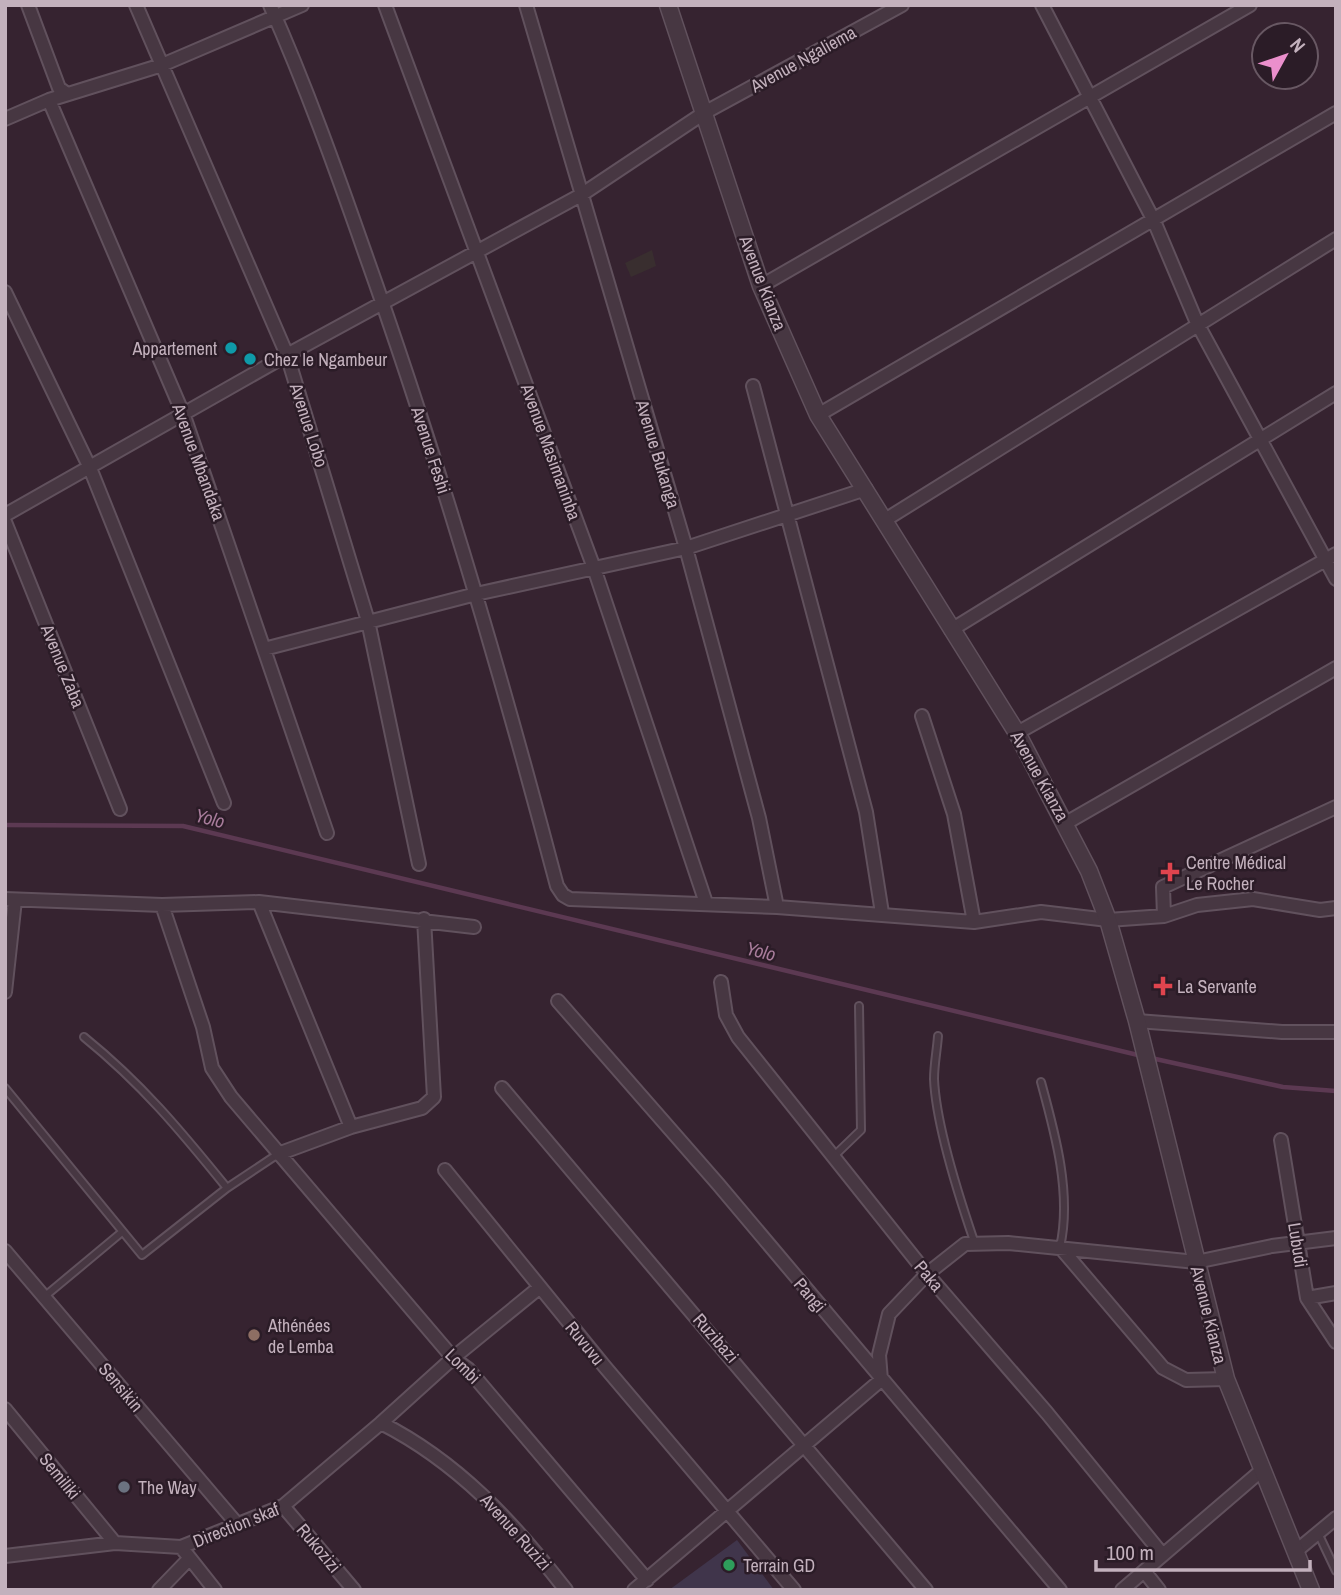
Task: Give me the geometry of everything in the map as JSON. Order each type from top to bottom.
[{"type":"street","points":[[28,5],[59,88],[67,94]]},
{"type":"street","name":"Avenue Lobo","points":[[135,5],[287,355],[368,621],[419,864]]},
{"type":"street","points":[[5,119],[49,100],[162,65],[273,11],[302,5]]},
{"type":"street","name":"Avenue Masimaninba","points":[[385,5],[594,568],[706,903]]},
{"type":"street","name":"Avenue Bukanga","points":[[526,5],[686,548],[760,818],[777,906]]},
{"type":"street","name":"Avenue Kianza","points":[[668,5],[761,286],[818,415],[1017,733],[1066,823],[1108,920],[1137,1021],[1149,1079],[1226,1379],[1311,1590]]},
{"type":"street","name":"Avenue Ngaliema","points":[[5,515],[184,416],[287,355],[581,195],[704,113],[902,5]]},
{"type":"street","points":[[1042,5],[1154,221],[1197,323],[1259,438],[1331,557],[1336,579]]},
{"type":"street","points":[[761,286],[1250,5]]},
{"type":"street","name":"Avenue Feshi","points":[[273,11],[333,162],[383,302],[476,594],[557,886],[570,899],[706,903]]},
{"type":"street","name":"Avenue Mbandaka","points":[[49,100],[184,416],[327,833]]},
{"type":"street","points":[[818,415],[1336,113]]},
{"type":"street","points":[[885,520],[1197,323],[1336,239]]},
{"type":"street","points":[[5,292],[90,468],[225,803]]},
{"type":"street","points":[[753,386],[866,811],[882,914]]},
{"type":"street","points":[[951,630],[1336,393]]},
{"type":"street","points":[[264,649],[476,594],[686,548],[866,489]]},
{"type":"street","name":"Avenue Zaba","points":[[5,522],[120,809]]},
{"type":"street","points":[[1017,733],[1331,557]]},
{"type":"street","points":[[1066,823],[1336,668]]},
{"type":"street","points":[[922,716],[954,814],[974,922]]},
{"type":"street","points":[[1164,916],[1163,887],[1336,807]]},
{"type":"street","points":[[5,992],[10,899],[162,905],[259,902],[424,919],[474,927]]},
{"type":"street","points":[[706,903],[974,922],[1041,912],[1108,920],[1164,916],[1197,905],[1252,899],[1320,910],[1336,908]]},
{"type":"street","points":[[259,902],[351,1127]]},
{"type":"street","name":"Lombi","points":[[162,905],[203,1027],[205,1049],[212,1068],[278,1154],[453,1358],[468,1369],[647,1580]]},
{"type":"street","points":[[278,1154],[351,1127],[422,1108],[434,1097],[424,919]]},
{"type":"street","name":"Paka","points":[[720,982],[726,1015],[738,1037],[927,1274],[1047,1413],[1162,1554]]},
{"type":"street","name":"Pangi","points":[[558,1001],[718,1184],[1060,1590]]},
{"type":"street","points":[[1137,1021],[1282,1032],[1336,1032]]},
{"type":"street","name":"Ruzibazi","points":[[502,1088],[806,1444],[926,1590]]},
{"type":"street","name":"Lubudi","points":[[1281,1140],[1307,1298],[1336,1342]]},
{"type":"street","name":"Ruvuvu","points":[[445,1170],[794,1590]]},
{"type":"street","points":[[634,1590],[881,1380],[879,1354],[884,1325],[898,1303],[951,1253],[974,1241],[1060,1247],[1196,1262],[1336,1238]]},
{"type":"street","points":[[1060,1247],[1163,1368],[1186,1380],[1226,1379]]},
{"type":"street","name":"Sensikin","points":[[5,1251],[237,1524]]},
{"type":"street","name":"Direction skaf","points":[[5,1556],[116,1543],[181,1547],[283,1506],[453,1358],[540,1287]]},
{"type":"street","points":[[1307,1298],[1336,1293]]},
{"type":"street","name":"Semiliki","points":[[5,1409],[116,1543]]},
{"type":"street","name":"Avenue Ruzizi","points":[[380,1423],[415,1440],[464,1476],[519,1530],[566,1590]]},
{"type":"street","points":[[1122,1590],[1262,1470]]},
{"type":"street","name":"Rukozizi","points":[[283,1506],[354,1590]]},
{"type":"street","points":[[1295,1552],[1336,1518]]},
{"type":"street","points":[[181,1547],[215,1590]]},
{"type":"street","points":[[159,1590],[190,1559]]},
{"type":"street","points":[[1144,1571],[1159,1590]]},
{"type":"lane","points":[[833,1157],[862,1130],[859,1006]]},
{"type":"lane","points":[[938,1036],[934,1077],[936,1100],[961,1208],[974,1241]]},
{"type":"lane","points":[[84,1037],[126,1071],[164,1109],[227,1188]]},
{"type":"lane","points":[[1041,1082],[1055,1133],[1066,1223],[1060,1247]]},
{"type":"lane","points":[[5,1088],[142,1255],[227,1188],[278,1154]]},
{"type":"lane","points":[[44,1297],[122,1232]]},
{"type":"lane","points":[[1318,1533],[1336,1571]]},
{"type":"shaded area","points":[[652,250],[656,266],[631,277],[625,263]]},
{"type":"shaded area","name":"Terrain GD","points":[[737,1540],[774,1590],[669,1590]]},
{"type":"waterway","name":"Yolo","points":[[5,825],[183,826],[1142,1056]]},
{"type":"waterway","name":"Yolo","points":[[1151,1058],[1283,1087],[1336,1091]]},
{"type":"place","name":"Appartement","points":[[231,348]]},
{"type":"place","name":"Chez le Ngambeur","points":[[250,359]]},
{"type":"place","name":"Centre Médical Le Rocher","points":[[1170,872]]},
{"type":"place","name":"La Servante","points":[[1163,986]]},
{"type":"place","name":"Athénées de Lemba","points":[[254,1335]]},
{"type":"place","name":"The Way","points":[[124,1487]]},
{"type":"place","name":"Terrain GD","points":[[729,1565]]}]
